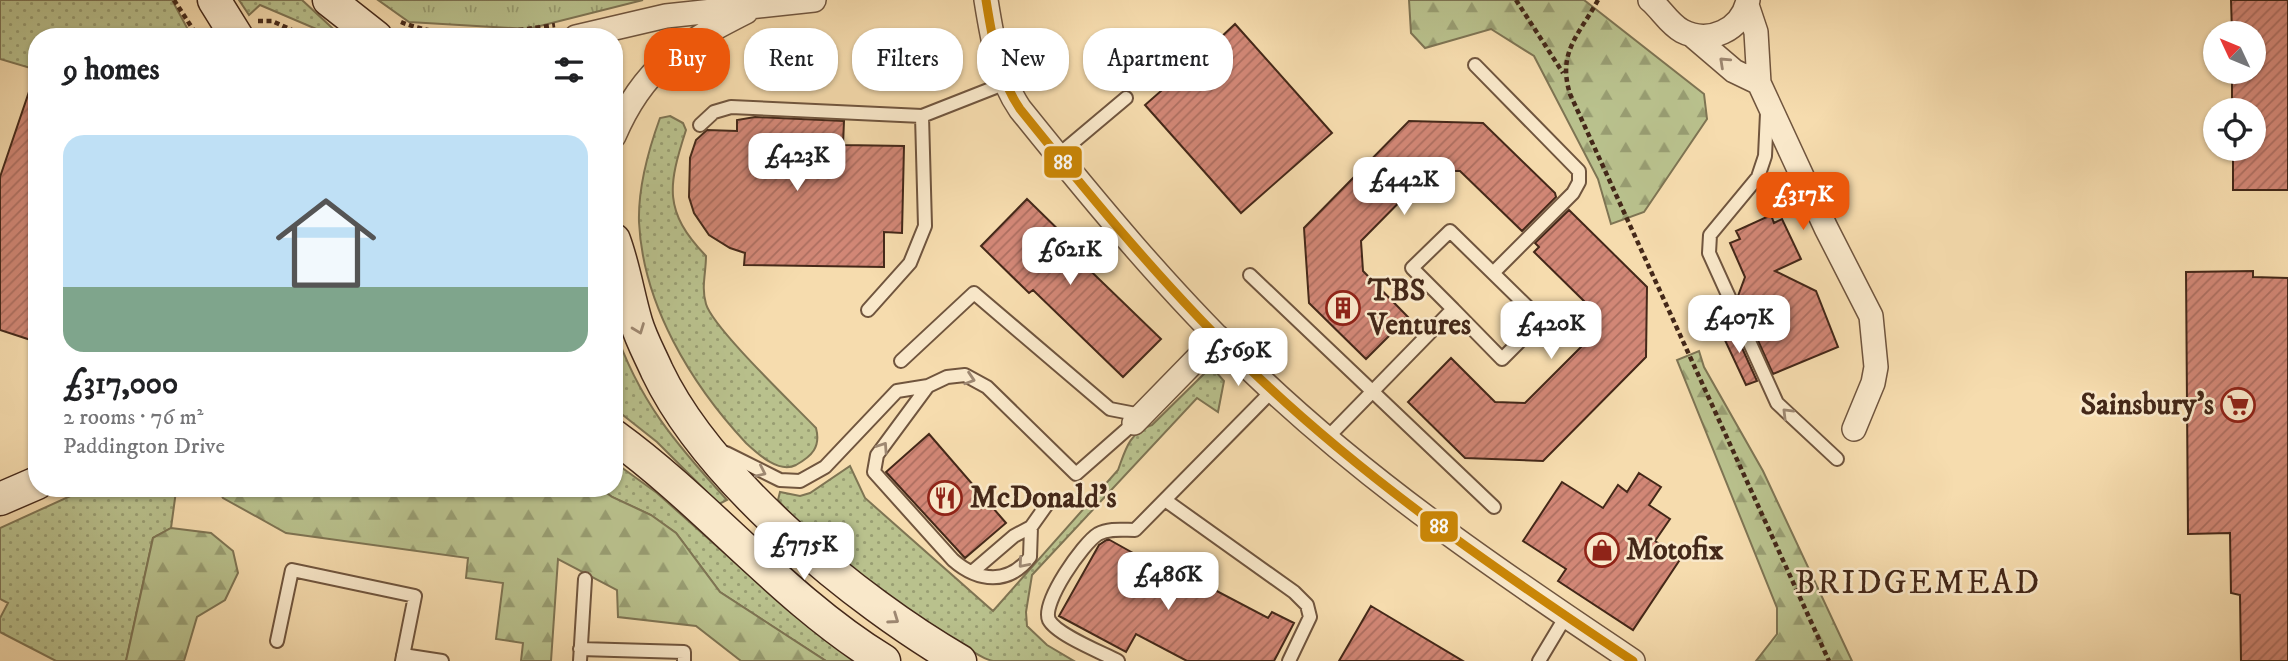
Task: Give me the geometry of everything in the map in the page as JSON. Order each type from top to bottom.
[{"type":"main road","points":[[214,0],[232,28]]},
{"type":"main road","points":[[329,0],[365,28]]},
{"type":"main road","points":[[623,273],[637,325],[647,349],[669,394],[701,439],[766,510],[838,577],[899,622],[960,661]]},
{"type":"main road","points":[[623,443],[652,466],[780,584],[884,661]]},
{"type":"main road","points":[[0,499],[28,487]]},
{"type":"street","points":[[581,28],[814,0]]},
{"type":"street","points":[[986,0],[992,28]]},
{"type":"street","points":[[1693,36],[1720,34],[1741,17],[1747,2]]},
{"type":"street","points":[[1747,2],[1756,32],[1763,92],[1826,228],[1871,316],[1876,367],[1864,409],[1854,429]]},
{"type":"street","points":[[1657,3],[1670,22],[1693,36],[1763,92]]},
{"type":"street","points":[[623,118],[638,89],[664,61],[701,36],[758,5]]},
{"type":"street","points":[[1010,91],[1020,109],[1103,213],[1218,337],[1273,390],[1328,438],[1481,559],[1633,661]]},
{"type":"street","points":[[1137,419],[1218,337]]},
{"type":"lane","points":[[1475,65],[1579,171],[1579,182],[1573,193],[1493,273]]},
{"type":"lane","points":[[700,125],[714,112],[731,107],[922,116],[986,91]]},
{"type":"lane","points":[[1763,92],[1765,156],[1758,177],[1710,236],[1709,253],[1777,404],[1837,459]]},
{"type":"lane","points":[[1057,156],[1126,98]]},
{"type":"lane","points":[[868,310],[910,263],[925,226],[922,116]]},
{"type":"lane","points":[[1450,231],[1541,320],[1502,359],[1453,309],[1412,268],[1450,231]]},
{"type":"lane","points":[[1250,275],[1494,508]]},
{"type":"lane","points":[[701,439],[779,480],[800,481],[825,467],[897,391],[928,386],[965,375],[979,381],[1076,474],[1137,419],[1110,409],[974,293],[901,360]]},
{"type":"lane","points":[[1328,438],[1453,309]]},
{"type":"lane","points":[[928,386],[877,455],[874,472],[953,560],[972,572],[993,580],[1015,572],[1031,557],[1031,527]]},
{"type":"lane","points":[[1118,661],[1060,630],[1049,620],[1048,607],[1057,586],[1098,534],[1116,529],[1135,530],[1273,390]]},
{"type":"lane","points":[[1165,500],[1294,592],[1307,605],[1310,617],[1289,661]]},
{"type":"lane","points":[[972,572],[1014,536],[1031,527],[1048,503]]},
{"type":"lane","points":[[277,641],[292,570],[415,596],[403,658],[442,661]]},
{"type":"lane","points":[[585,579],[580,655],[684,652],[684,661]]},
{"type":"lane","points":[[1539,661],[1566,616]]},
{"type":"path","points":[[174,0],[192,28]]},
{"type":"path","points":[[1516,0],[1564,73],[1570,94],[1829,661]]},
{"type":"path","points":[[1564,73],[1567,53],[1598,0]]},
{"type":"path","points":[[377,28],[386,15],[421,28]]},
{"type":"path","points":[[248,28],[260,19],[284,28]]},
{"type":"green space","points":[[0,0],[172,0],[187,28],[28,28],[28,67],[0,59]]},
{"type":"green space","points":[[239,0],[302,0],[332,28],[314,28],[260,5],[249,15]]},
{"type":"green space","points":[[378,0],[643,0],[532,28],[409,22]]},
{"type":"green space","points":[[1409,0],[1584,0],[1704,94],[1707,119],[1644,212],[1611,224],[1598,179],[1534,56],[1491,29],[1425,48],[1411,33]]},
{"type":"green space","points":[[670,116],[683,123],[686,130],[675,167],[673,197],[682,225],[706,256],[706,304],[738,348],[816,428],[817,441],[814,450],[796,465],[776,465],[746,443],[689,369],[660,313],[642,253],[639,209],[645,169],[660,118]]},
{"type":"green space","points":[[623,350],[660,420],[727,500],[719,504],[657,442],[623,415]]},
{"type":"green space","points":[[1699,351],[1704,367],[1763,471],[1852,661],[1756,661],[1777,634],[1777,608],[1677,360]]},
{"type":"green space","points":[[1208,370],[1217,373],[1224,381],[1218,412],[1197,398],[1032,575],[1026,612],[1027,626],[1047,645],[1074,661],[993,661],[980,656],[886,597],[818,542],[778,500],[780,492],[800,496],[810,493],[850,466],[865,498],[993,611],[1118,470],[1133,437],[1152,425]]},
{"type":"green space","points":[[623,468],[657,493],[794,615],[860,661],[826,661],[720,592],[676,533],[651,515],[612,497],[623,497]]},
{"type":"green space","points":[[68,497],[175,497],[171,528],[153,538],[126,661],[56,661],[0,632],[0,618],[8,603],[0,599],[0,528]]},
{"type":"green space","points":[[612,497],[651,515],[676,533],[720,592],[826,661],[741,661],[696,626],[618,617],[617,590],[558,559],[551,661],[521,661],[523,643],[496,639],[503,583],[466,578],[468,558],[286,533],[223,498]]},
{"type":"green space","points":[[171,528],[211,533],[233,551],[238,573],[225,600],[197,617],[184,661],[126,661],[153,538]]},
{"type":"building","points":[[2231,0],[2288,0],[2288,190],[2233,190],[2233,161],[2266,161],[2266,98],[2232,98],[2232,84],[2266,84],[2266,21],[2232,21]]},
{"type":"building","points":[[1235,24],[1332,133],[1241,213],[1145,105],[1161,91],[1233,91],[1233,28],[1231,28]]},
{"type":"building","points":[[28,95],[28,339],[0,330],[0,177]]},
{"type":"building","points":[[755,117],[844,121],[843,145],[904,146],[902,233],[884,232],[884,267],[744,265],[745,253],[730,248],[709,235],[694,213],[689,197],[690,158],[696,140],[707,130],[737,131],[737,120]]},
{"type":"building","points":[[1409,121],[1483,123],[1556,197],[1522,231],[1460,171],[1430,171],[1361,241],[1363,271],[1408,317],[1366,359],[1309,303],[1304,228]]},
{"type":"building","points":[[1027,199],[1075,246],[1070,251],[1161,339],[1123,377],[1033,290],[1029,293],[981,246]]},
{"type":"building","points":[[1569,210],[1647,287],[1646,357],[1543,461],[1465,458],[1408,402],[1451,358],[1495,402],[1525,403],[1589,339],[1589,306],[1534,252],[1539,247],[1535,243]]},
{"type":"building","points":[[1771,215],[1774,223],[1782,219],[1801,259],[1775,271],[1816,291],[1838,347],[1773,374],[1738,296],[1745,277],[1730,243],[1740,239],[1736,231]]},
{"type":"building","name":"Sainsbury's","points":[[2253,271],[2253,277],[2288,278],[2288,661],[2241,661],[2240,595],[2231,593],[2230,533],[2188,534],[2186,272]]},
{"type":"building","points":[[1729,319],[1757,381],[1746,385],[1723,336]]},
{"type":"building","name":"McDonald's","points":[[929,434],[1006,523],[965,558],[886,472]]},
{"type":"building","name":"Motofix","points":[[1639,473],[1661,487],[1649,505],[1670,519],[1655,541],[1681,558],[1633,630],[1558,581],[1566,569],[1523,541],[1562,482],[1603,508],[1618,485],[1627,492]]},
{"type":"building","points":[[1108,539],[1169,573],[1171,567],[1268,618],[1272,612],[1294,623],[1274,661],[1187,661],[1136,634],[1126,652],[1059,616],[1099,545]]},
{"type":"building","points":[[1371,606],[1463,661],[1339,661]]},
{"type":"transit line","name":"88","points":[[986,0],[1001,70],[1020,109],[1133,245],[1223,343],[1299,414],[1390,490],[1485,560],[1633,661]]},
{"type":"place","name":"TBS Ventures","points":[[1343,308]]},
{"type":"place","name":"Sainsbury's","points":[[2238,405]]},
{"type":"place","name":"McDonald's","points":[[945,498]]},
{"type":"place","name":"Motofix","points":[[1602,550]]},
{"type":"district","name":"BRIDGEMEAD","points":[[1918,583]]}]
